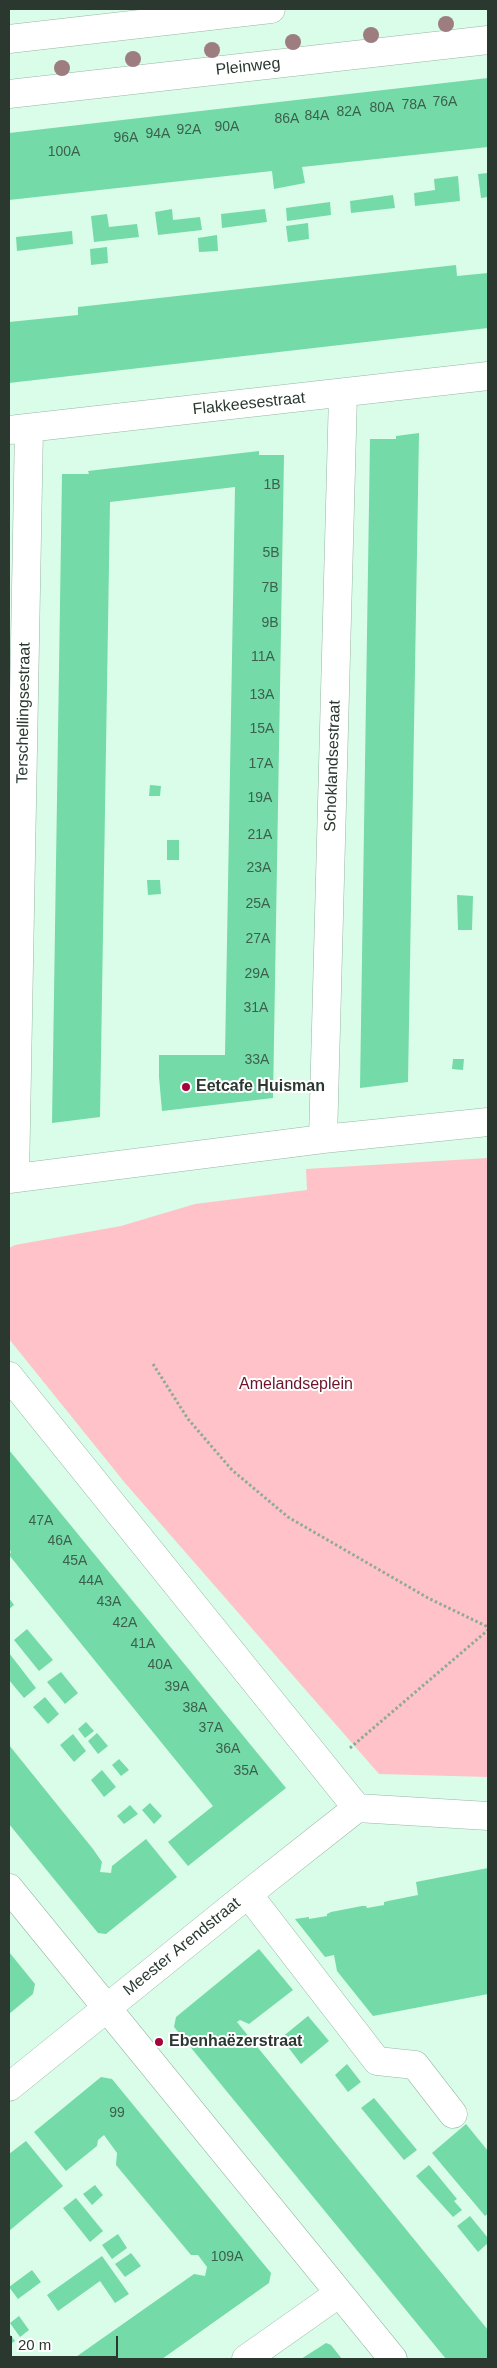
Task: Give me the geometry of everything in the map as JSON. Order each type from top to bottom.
[{"type":"street","points":[[9,39],[270,9]]},
{"type":"street","name":"Pleinweg","points":[[9,94],[488,40]]},
{"type":"street","name":"Flakkeesestraat","points":[[19,429],[343,394],[488,376]]},
{"type":"street","name":"Schoklandsestraat","points":[[323,1139],[343,394]]},
{"type":"street","name":"Terschellingsestraat","points":[[12,1178],[19,429]]},
{"type":"street","points":[[12,1178],[323,1139],[488,1122]]},
{"type":"street","points":[[9,1376],[357,1808],[488,1816]]},
{"type":"street","name":"Meester Arendstraat","points":[[9,2088],[357,1808]]},
{"type":"street","points":[[9,1888],[392,2359]]},
{"type":"street","points":[[248,1894],[377,2061],[415,2065],[453,2114]]},
{"type":"street","points":[[246,2359],[338,2294]]},
{"type":"path","points":[[153,1364],[188,1419],[232,1470],[288,1517],[428,1598],[488,1629],[325,1769]]},
{"type":"green space","name":"Amelandseplein","points":[[488,1158],[488,1777],[379,1774],[125,1483],[9,1339],[9,1248],[15,1245],[121,1226],[195,1204],[307,1190],[306,1169]]},
{"type":"building","points":[[488,78],[488,147],[302,167],[305,183],[274,189],[272,171],[9,200],[9,133]]},
{"type":"building","points":[[488,173],[488,197],[481,198],[478,174]]},
{"type":"building","points":[[458,176],[460,201],[415,206],[414,193],[435,190],[434,179]]},
{"type":"building","points":[[393,195],[395,208],[351,213],[350,201]]},
{"type":"building","points":[[330,202],[331,215],[287,221],[286,208]]},
{"type":"building","points":[[172,209],[173,220],[200,217],[202,230],[158,235],[155,212]]},
{"type":"building","points":[[265,209],[267,222],[222,228],[221,214]]},
{"type":"building","points":[[107,214],[109,227],[137,224],[139,237],[94,242],[91,216]]},
{"type":"building","points":[[308,223],[309,239],[288,242],[286,226]]},
{"type":"building","points":[[72,231],[73,244],[17,251],[16,237]]},
{"type":"building","points":[[217,235],[218,251],[199,252],[198,238]]},
{"type":"building","points":[[107,247],[108,263],[91,265],[90,249]]},
{"type":"building","points":[[456,265],[457,276],[488,273],[488,328],[9,383],[9,322],[78,315],[78,307]]},
{"type":"building","points":[[419,433],[408,1082],[360,1088],[370,439],[396,439],[396,436]]},
{"type":"building","points":[[259,451],[259,455],[284,455],[273,1098],[162,1111],[159,1077],[159,1055],[225,1055],[235,487],[110,502],[100,1117],[52,1123],[62,474],[89,474],[88,471]]},
{"type":"building","points":[[150,785],[161,786],[160,796],[149,796]]},
{"type":"building","points":[[167,840],[179,840],[179,860],[167,860]]},
{"type":"building","points":[[147,880],[160,880],[161,894],[148,895]]},
{"type":"building","points":[[457,895],[473,896],[472,930],[458,930]]},
{"type":"building","points":[[453,1059],[464,1059],[463,1070],[452,1069]]},
{"type":"building","points":[[9,1450],[286,1788],[188,1866],[168,1842],[213,1806],[9,1555],[11,1552],[9,1549]]},
{"type":"building","points":[[9,1598],[14,1605],[9,1609]]},
{"type":"building","points":[[27,1629],[53,1660],[39,1671],[14,1640]]},
{"type":"building","points":[[9,1653],[36,1688],[24,1698],[9,1680]]},
{"type":"building","points":[[61,1672],[78,1693],[65,1704],[47,1682]]},
{"type":"building","points":[[45,1697],[59,1714],[48,1724],[33,1707]]},
{"type":"building","points":[[86,1722],[94,1731],[85,1738],[78,1729]]},
{"type":"building","points":[[97,1733],[108,1746],[98,1754],[88,1741]]},
{"type":"building","points":[[73,1734],[86,1751],[74,1762],[60,1745]]},
{"type":"building","points":[[9,1745],[93,1849],[102,1862],[100,1872],[111,1873],[112,1866],[146,1839],[177,1877],[106,1934],[98,1933],[9,1824]]},
{"type":"building","points":[[119,1759],[129,1770],[121,1776],[112,1765]]},
{"type":"building","points":[[102,1770],[116,1787],[104,1797],[91,1780]]},
{"type":"building","points":[[150,1803],[162,1816],[154,1824],[142,1810]]},
{"type":"building","points":[[130,1805],[138,1814],[124,1824],[117,1816]]},
{"type":"building","points":[[488,1868],[488,1994],[373,2016],[337,1971],[334,1955],[325,1957],[295,1919],[327,1916],[331,1912],[362,1906],[367,1908],[384,1905],[384,1902],[418,1895],[416,1882]]},
{"type":"building","points":[[259,1949],[293,1990],[249,2024],[240,2020],[237,2022],[488,2330],[488,2359],[446,2359],[174,2027],[176,2017]]},
{"type":"building","points":[[9,1952],[35,1984],[33,1994],[9,2014]]},
{"type":"building","points":[[308,2016],[329,2041],[301,2064],[281,2038]]},
{"type":"building","points":[[347,2064],[361,2082],[348,2092],[335,2075]]},
{"type":"building","points":[[101,2077],[112,2079],[271,2273],[269,2283],[162,2359],[73,2359],[194,2274],[205,2276],[207,2267],[198,2255],[191,2255],[116,2165],[117,2153],[104,2135],[98,2140],[97,2146],[66,2171],[34,2132]]},
{"type":"building","points":[[374,2098],[417,2150],[404,2160],[361,2108]]},
{"type":"building","points":[[466,2124],[488,2151],[488,2213],[485,2216],[432,2153]]},
{"type":"building","points":[[26,2141],[63,2186],[9,2231],[9,2154]]},
{"type":"building","points":[[429,2165],[457,2199],[454,2201],[462,2210],[453,2217],[416,2176]]},
{"type":"building","points":[[95,2185],[103,2195],[92,2205],[83,2194]]},
{"type":"building","points":[[76,2198],[103,2231],[90,2242],[63,2208]]},
{"type":"building","points":[[470,2216],[488,2238],[488,2243],[478,2252],[457,2226]]},
{"type":"building","points":[[118,2234],[127,2248],[112,2259],[102,2245]]},
{"type":"building","points":[[131,2253],[141,2266],[125,2277],[115,2264]]},
{"type":"building","points":[[102,2256],[129,2294],[115,2303],[100,2281],[58,2311],[47,2295]]},
{"type":"building","points":[[32,2270],[41,2282],[18,2299],[9,2287]]},
{"type":"building","points":[[19,2316],[29,2330],[20,2337],[10,2323]]},
{"type":"building","points":[[9,2333],[15,2341],[9,2345]]},
{"type":"building","points":[[326,2343],[331,2345],[342,2359],[301,2359]]},
{"type":"place","name":"Eetcafe Huisman","points":[[186,1087]]},
{"type":"place","name":"Ebenhaëzerstraat","points":[[159,2042]]}]
